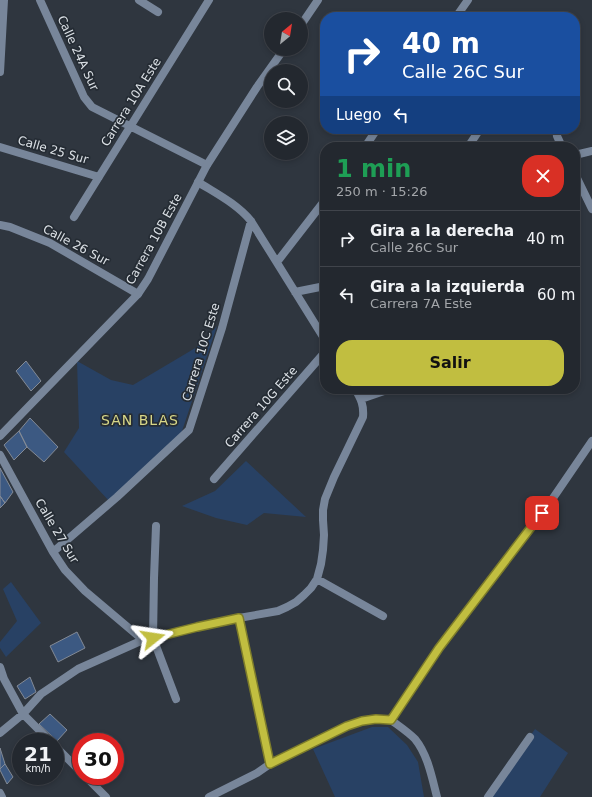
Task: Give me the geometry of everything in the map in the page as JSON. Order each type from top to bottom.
[{"type":"street","points":[[0,72],[4,0]]},
{"type":"street","name":"Calle 24A Sur","points":[[40,0],[84,97],[92,107],[207,165]]},
{"type":"street","points":[[138,0],[158,12]]},
{"type":"street","name":"Carrera 10A Este","points":[[74,217],[209,0]]},
{"type":"street","points":[[460,12],[468,0]]},
{"type":"street","points":[[308,15],[317,1]]},
{"type":"street","name":"Carrera 10B Este","points":[[0,436],[138,294],[148,279],[207,165],[257,87],[279,56]]},
{"type":"street","points":[[556,136],[559,142]]},
{"type":"street","name":"Calle 25 Sur","points":[[0,147],[99,176]]},
{"type":"street","points":[[580,154],[592,151]]},
{"type":"street","points":[[198,182],[234,204],[251,221],[320,332]]},
{"type":"street","points":[[580,184],[592,209]]},
{"type":"street","points":[[277,262],[320,206]]},
{"type":"street","name":"Carrera 10C Este","points":[[53,552],[117,497],[189,430],[222,328],[251,221]]},
{"type":"street","name":"Calle 26 Sur","points":[[0,225],[10,227],[50,243],[138,294]]},
{"type":"street","points":[[295,292],[320,287]]},
{"type":"street","name":"Carrera 10G Este","points":[[214,479],[320,358]]},
{"type":"street","points":[[0,733],[23,714],[41,694],[78,669],[144,640],[197,627],[278,611],[288,607],[304,595],[317,579],[323,550],[323,515],[325,499],[363,417],[364,408],[358,394]]},
{"type":"street","points":[[361,399],[376,394]]},
{"type":"street","points":[[391,720],[439,648],[551,501],[592,441]]},
{"type":"street","name":"Calle 27 Sur","points":[[0,455],[53,552],[65,570],[85,591],[144,640]]},
{"type":"street","points":[[156,526],[153,638],[176,699]]},
{"type":"street","points":[[317,579],[383,616]]},
{"type":"street","points":[[239,618],[270,764]]},
{"type":"street","points":[[0,667],[4,679],[23,714],[42,733]]},
{"type":"street","points":[[210,797],[257,773],[270,764],[347,726],[362,721],[376,719],[391,720],[415,739],[422,750],[430,771],[437,797]]},
{"type":"street","points":[[488,797],[530,737]]},
{"type":"street","points":[[64,755],[72,763]]},
{"type":"street","points":[[94,785],[106,797]]},
{"type":"street","points":[[0,793],[2,797]]},
{"type":"shaded area","points":[[217,326],[181,434],[109,501],[64,452],[79,428],[77,361],[111,380],[133,385],[197,347]]},
{"type":"shaded area","points":[[246,461],[306,517],[264,513],[247,525],[216,518],[182,506],[215,491]]},
{"type":"shaded area","points":[[11,582],[41,623],[6,657],[0,648],[0,642],[17,621],[3,589]]},
{"type":"shaded area","points":[[372,727],[388,727],[407,745],[418,762],[424,797],[335,797],[313,749]]},
{"type":"shaded area","points":[[535,729],[568,753],[540,797],[488,797]]},
{"type":"building","points":[[26,361],[41,381],[31,391],[16,371]]},
{"type":"building","points":[[30,418],[58,447],[44,462],[27,447],[19,431]]},
{"type":"building","points":[[19,431],[27,447],[14,460],[4,445]]},
{"type":"building","points":[[0,468],[13,492],[5,503],[0,496]]},
{"type":"building","points":[[0,496],[5,503],[0,508]]},
{"type":"building","points":[[77,632],[85,648],[58,662],[50,646]]},
{"type":"building","points":[[30,677],[36,692],[25,699],[17,686]]},
{"type":"building","points":[[50,714],[67,730],[64,733],[49,733],[39,724]]},
{"type":"building","points":[[0,748],[5,764],[0,769]]},
{"type":"building","points":[[5,764],[12,775],[12,778],[7,784],[0,770]]},
{"type":"district","name":"SAN BLAS","points":[[140,420]]},
{"type":"route","points":[[153,638],[239,618],[270,764],[347,726],[362,721],[376,719],[391,720],[439,648],[542,513]]}]
